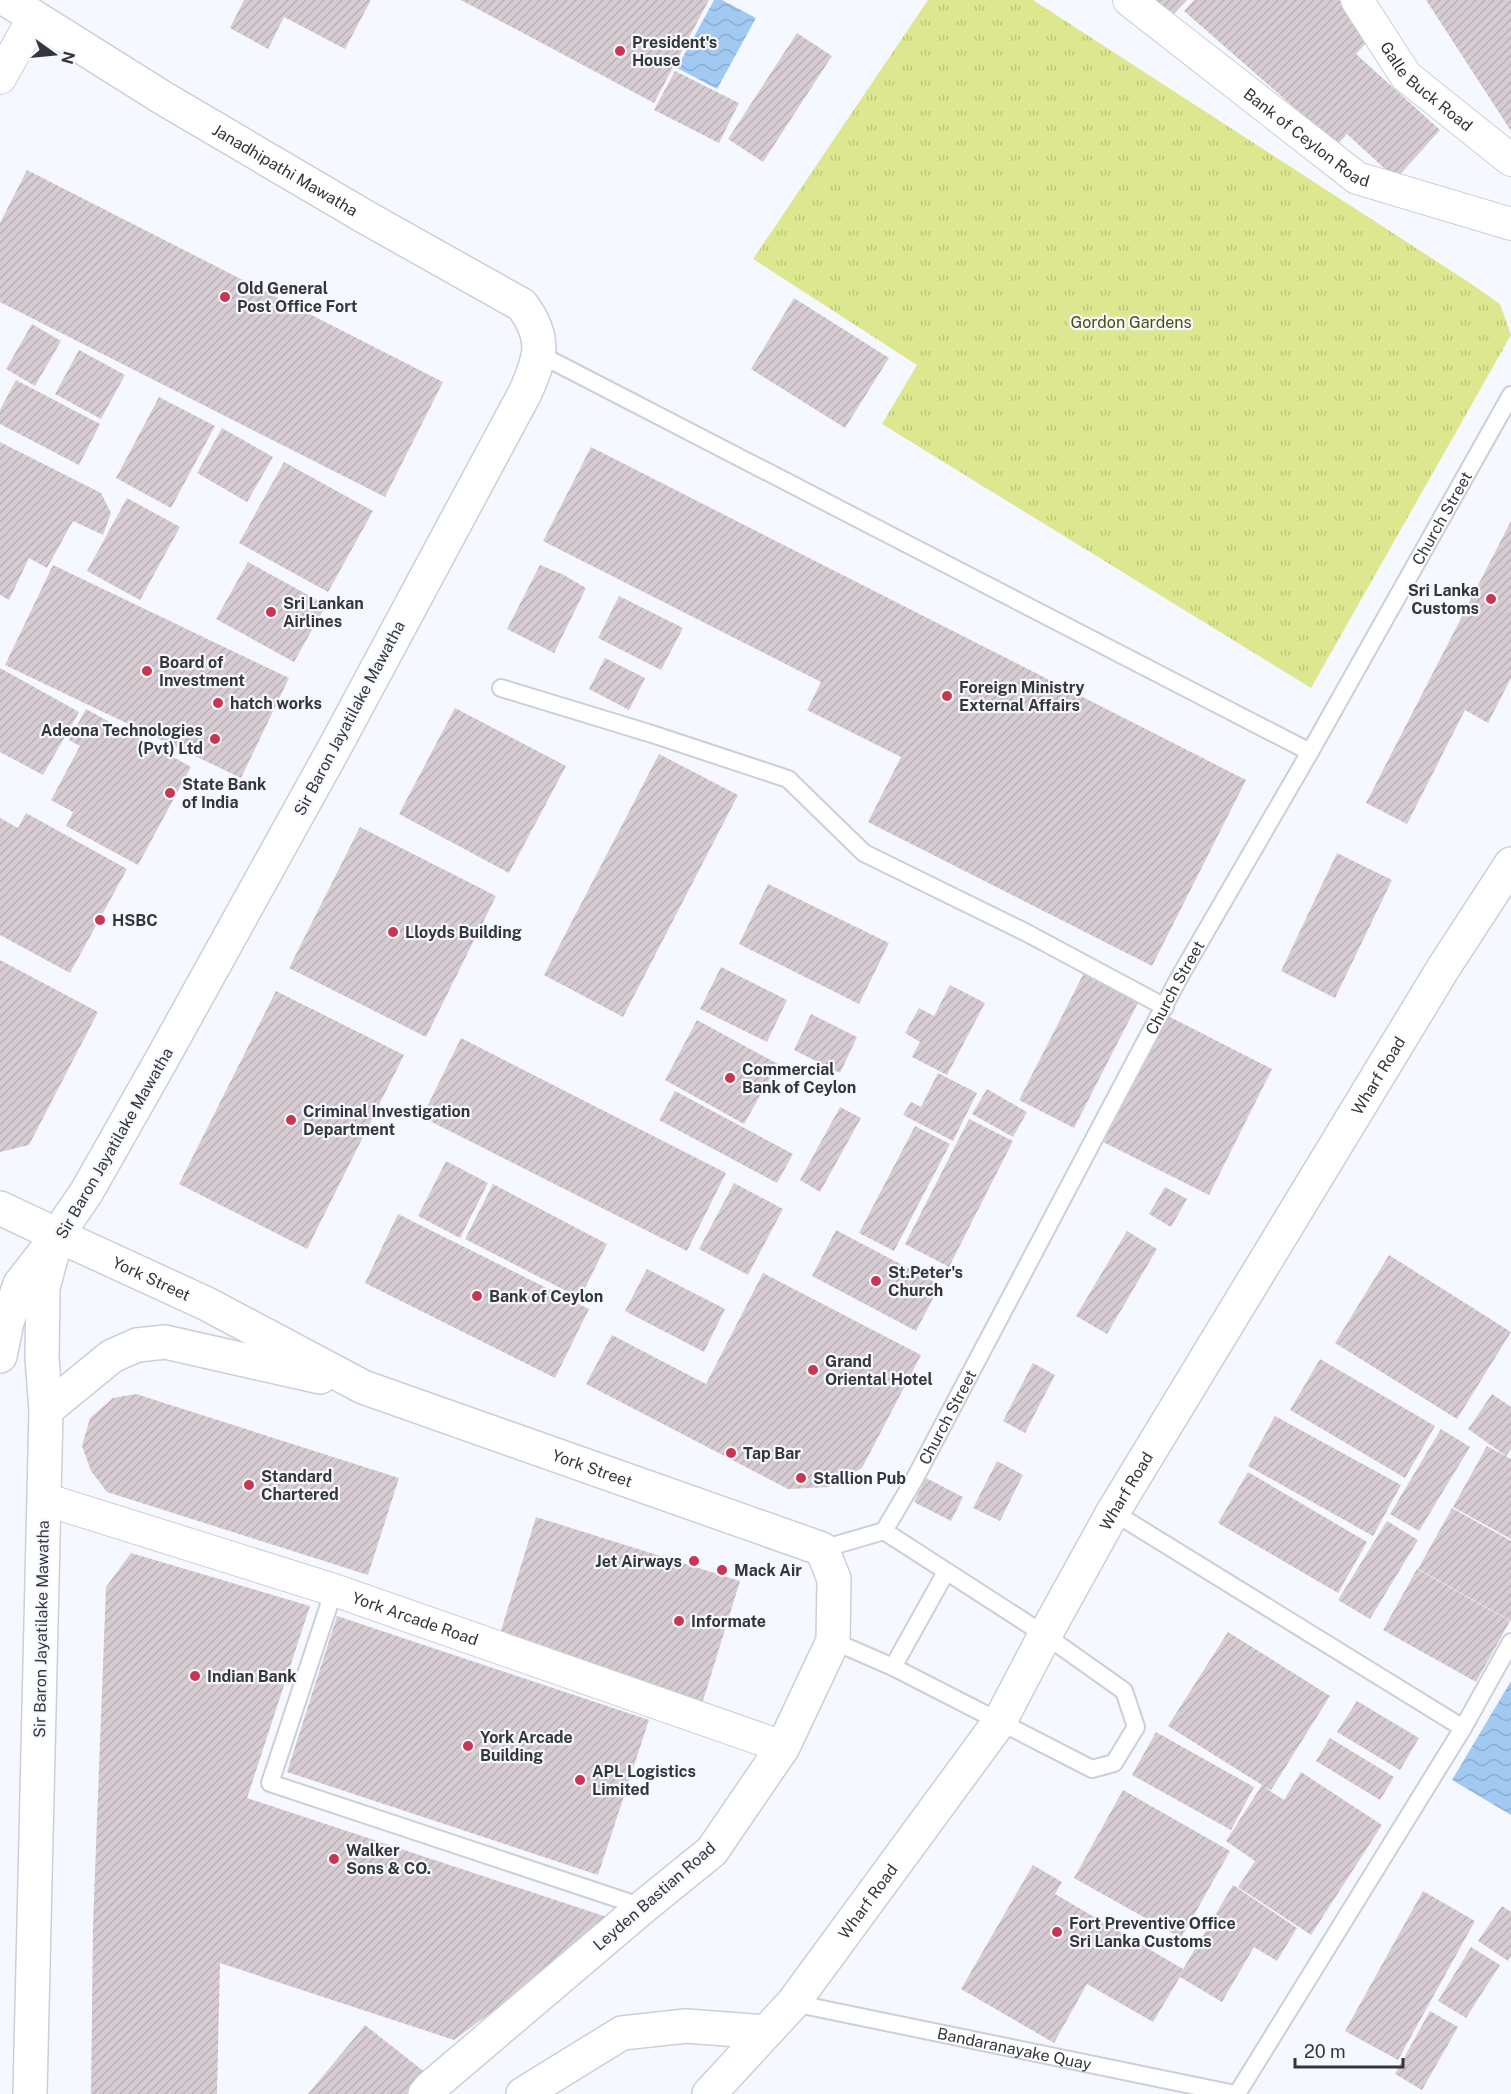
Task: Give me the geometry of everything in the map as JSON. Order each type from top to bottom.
[{"type":"main road","name":"Janadhipathi Mawatha","points":[[20,8],[163,98],[367,218],[522,305],[533,321],[539,338],[539,354]]},
{"type":"main road","name":"Sir Baron Jayatilake Mawatha","points":[[30,2094],[46,1410],[42,1358],[43,1288],[57,1235],[86,1193],[336,745],[525,393],[536,368],[539,354]]},
{"type":"main road","name":"Wharf Road","points":[[709,2094],[793,2003],[1000,1721],[1113,1512],[1444,967],[1511,864]]},
{"type":"main road","name":"York Street","points":[[0,1208],[207,1304],[363,1387]]},
{"type":"main road","points":[[0,1356],[7,1322],[20,1284],[57,1235]]},
{"type":"main road","name":"York Street","points":[[46,1410],[112,1356],[137,1345],[165,1342],[363,1387],[822,1549]]},
{"type":"main road","name":"Leyden Bastian Road","points":[[425,2094],[643,1907],[712,1851],[783,1747],[833,1641],[834,1580],[822,1549]]},
{"type":"main road","points":[[523,2094],[622,2033],[686,2026],[766,2032]]},
{"type":"street","name":"Bank of Ceylon Road","points":[[1130,0],[1357,178],[1511,224]]},
{"type":"street","name":"Galle Buck Road","points":[[1357,0],[1406,76],[1511,160]]},
{"type":"street","points":[[0,78],[20,8]]},
{"type":"street","name":"York Arcade Road","points":[[44,1499],[334,1590],[783,1747]]},
{"type":"lane","points":[[539,354],[1310,752]]},
{"type":"lane","name":"Church Street","points":[[884,1531],[914,1480],[1180,976],[1310,752],[1511,395]]},
{"type":"lane","points":[[501,688],[788,779],[864,853],[1025,932],[1165,1007]]},
{"type":"lane","points":[[1113,1512],[1463,1728]]},
{"type":"lane","points":[[822,1549],[884,1531],[1045,1635],[1124,1691],[1136,1727],[1114,1763],[1092,1769],[893,1667],[833,1641]]},
{"type":"lane","points":[[893,1667],[946,1572]]},
{"type":"lane","points":[[334,1590],[270,1783],[643,1907]]},
{"type":"lane","points":[[1236,2094],[1463,1728],[1511,1642]]},
{"type":"lane","name":"Bandaranayake Quay","points":[[793,2003],[1236,2094]]},
{"type":"green space","name":"Gordon Gardens","points":[[928,0],[1033,0],[1500,304],[1511,335],[1311,688],[882,424],[917,365],[753,259]]},
{"type":"water","points":[[714,0],[722,0],[756,18],[717,89],[677,68]]},
{"type":"water","points":[[1511,1681],[1511,1815],[1452,1780]]},
{"type":"building","points":[[244,0],[371,0],[345,49],[284,17],[268,49],[230,28]]},
{"type":"building","name":"President's House","points":[[461,0],[709,0],[654,103]]},
{"type":"building","points":[[1153,0],[1187,0],[1171,17]]},
{"type":"building","points":[[1194,0],[1339,0],[1375,33],[1356,54],[1440,130],[1396,179],[1347,134],[1337,145],[1184,11]]},
{"type":"building","points":[[1426,0],[1511,0],[1511,131]]},
{"type":"building","points":[[797,33],[832,56],[763,162],[728,139]]},
{"type":"building","points":[[675,71],[739,103],[719,143],[654,110]]},
{"type":"building","points":[[27,170],[443,382],[385,497],[0,302],[0,223]]},
{"type":"building","points":[[794,298],[889,358],[845,428],[751,369]]},
{"type":"building","points":[[32,324],[61,341],[35,386],[6,369]]},
{"type":"building","points":[[79,350],[125,375],[101,419],[55,394]]},
{"type":"building","points":[[16,380],[100,424],[79,465],[0,424],[0,410]]},
{"type":"building","points":[[159,397],[215,426],[171,508],[116,478]]},
{"type":"building","points":[[222,428],[273,457],[247,502],[197,473]]},
{"type":"building","points":[[0,442],[101,493],[111,513],[103,535],[73,521],[47,568],[29,558],[9,600],[0,595]]},
{"type":"building","name":"Foreign Ministry External Affairs","points":[[591,447],[1246,780],[1152,966],[868,822],[901,757],[807,710],[821,682],[543,541]]},
{"type":"building","points":[[284,462],[373,511],[328,592],[239,543]]},
{"type":"building","points":[[127,498],[180,527],[140,600],[87,571]]},
{"type":"building","name":"Sri Lanka Customs","points":[[1511,521],[1511,678],[1488,723],[1465,710],[1407,824],[1366,803]]},
{"type":"building","name":"Sri Lankan Airlines","points":[[248,562],[326,605],[294,662],[216,619]]},
{"type":"building","name":"Board of Investment","points":[[53,565],[289,678],[241,778],[5,665]]},
{"type":"building","points":[[540,565],[586,588],[554,653],[507,629]]},
{"type":"building","points":[[619,596],[683,628],[661,670],[598,638]]},
{"type":"building","points":[[605,658],[645,678],[629,710],[589,689]]},
{"type":"building","points":[[0,668],[79,712],[43,775],[0,752]]},
{"type":"building","points":[[455,708],[566,766],[509,873],[399,814]]},
{"type":"building","points":[[86,709],[191,767],[138,865],[66,826],[73,812],[51,800],[80,746],[69,740]]},
{"type":"building","points":[[659,754],[738,795],[623,1017],[544,975]]},
{"type":"building","points":[[26,813],[127,869],[70,973],[0,935],[0,818],[18,828]]},
{"type":"building","name":"Lloyds Building","points":[[360,827],[496,896],[426,1037],[289,968]]},
{"type":"building","points":[[1337,853],[1392,880],[1335,998],[1281,971]]},
{"type":"building","points":[[768,884],[889,943],[859,1004],[739,944]]},
{"type":"building","points":[[0,960],[98,1012],[29,1145],[0,1152]]},
{"type":"building","points":[[721,967],[787,1000],[767,1042],[700,1009]]},
{"type":"building","points":[[1086,969],[1141,997],[1074,1128],[1019,1100]]},
{"type":"building","points":[[950,985],[985,1003],[947,1075],[912,1057],[920,1042],[905,1033],[919,1008],[934,1016]]},
{"type":"building","name":"Criminal Investigation Department","points":[[276,991],[404,1055],[307,1249],[179,1184]]},
{"type":"building","points":[[811,1014],[857,1037],[840,1073],[794,1050]]},
{"type":"building","points":[[1164,1014],[1272,1069],[1209,1195],[1101,1141]]},
{"type":"building","points":[[697,1020],[778,1064],[744,1124],[665,1080]]},
{"type":"building","points":[[461,1038],[726,1173],[687,1251],[422,1117]]},
{"type":"building","points":[[938,1073],[977,1093],[953,1141],[903,1115],[911,1102],[921,1107]]},
{"type":"building","points":[[987,1089],[1027,1112],[1013,1137],[972,1114]]},
{"type":"building","points":[[675,1091],[793,1154],[777,1183],[659,1120]]},
{"type":"building","points":[[840,1107],[861,1118],[820,1192],[800,1180]]},
{"type":"building","points":[[969,1119],[1013,1141],[949,1267],[905,1244]]},
{"type":"building","points":[[915,1126],[950,1144],[894,1251],[859,1233]]},
{"type":"building","points":[[446,1161],[488,1183],[460,1238],[418,1216]]},
{"type":"building","points":[[734,1183],[783,1209],[748,1275],[699,1249]]},
{"type":"building","points":[[493,1184],[607,1244],[580,1298],[465,1239]]},
{"type":"building","points":[[1165,1187],[1187,1199],[1171,1227],[1149,1214]]},
{"type":"building","name":"Bank of Ceylon","points":[[398,1214],[589,1309],[555,1378],[365,1283]]},
{"type":"building","name":"St.Peter's Church","points":[[836,1230],[940,1285],[916,1331],[812,1276]]},
{"type":"building","points":[[1127,1231],[1157,1249],[1107,1334],[1076,1316]]},
{"type":"building","points":[[1389,1255],[1511,1332],[1457,1419],[1335,1343]]},
{"type":"building","points":[[647,1269],[725,1309],[704,1352],[625,1311]]},
{"type":"building","name":"Grand Oriental Hotel","points":[[763,1273],[921,1355],[862,1468],[828,1487],[788,1489],[586,1384],[612,1335],[706,1384]]},
{"type":"building","points":[[1320,1359],[1435,1426],[1405,1478],[1290,1410]]},
{"type":"building","points":[[1033,1363],[1055,1375],[1025,1433],[1003,1421]]},
{"type":"building","name":"Standard Chartered","points":[[136,1394],[399,1478],[368,1575],[107,1492],[91,1471],[82,1446],[90,1418],[113,1398]]},
{"type":"building","points":[[1492,1394],[1511,1407],[1511,1449],[1506,1456],[1468,1429]]},
{"type":"building","points":[[1275,1416],[1401,1485],[1373,1536],[1248,1466]]},
{"type":"building","points":[[1441,1429],[1470,1447],[1419,1531],[1390,1514]]},
{"type":"building","points":[[1487,1446],[1511,1459],[1511,1539],[1453,1507]]},
{"type":"building","points":[[997,1461],[1023,1475],[1000,1521],[973,1508]]},
{"type":"building","points":[[1248,1472],[1367,1542],[1338,1593],[1218,1523]]},
{"type":"building","points":[[926,1478],[963,1497],[951,1521],[914,1502]]},
{"type":"building","points":[[1452,1508],[1511,1541],[1511,1621],[1418,1569]]},
{"type":"building","points":[[536,1517],[740,1581],[702,1704],[498,1640]]},
{"type":"building","points":[[1387,1521],[1418,1540],[1370,1619],[1338,1600]]},
{"type":"building","points":[[131,1553],[310,1606],[247,1798],[616,1920],[454,2040],[220,1963],[217,2094],[91,2094],[93,1925],[106,1587]]},
{"type":"building","points":[[1417,1569],[1510,1621],[1476,1682],[1383,1630]]},
{"type":"building","name":"York Arcade Building","points":[[337,1616],[649,1720],[598,1875],[287,1772]]},
{"type":"building","points":[[1228,1632],[1330,1696],[1271,1790],[1264,1787],[1284,1800],[1301,1772],[1382,1825],[1311,1935],[1238,1887],[1255,1861],[1226,1841],[1262,1785],[1168,1726]]},
{"type":"building","points":[[1357,1701],[1419,1738],[1400,1770],[1337,1732]]},
{"type":"building","points":[[1156,1732],[1254,1787],[1231,1830],[1132,1775]]},
{"type":"building","points":[[1330,1738],[1394,1777],[1380,1800],[1316,1761]]},
{"type":"building","points":[[1123,1790],[1230,1851],[1181,1938],[1074,1878]]},
{"type":"building","name":"Fort Preventive Office Sri Lanka Customs","points":[[1033,1865],[1062,1882],[1055,1894],[1183,1969],[1233,1885],[1297,1928],[1277,1961],[1254,1947],[1222,2002],[1180,1977],[1153,2022],[1087,1984],[1054,2043],[961,1989]]},
{"type":"building","points":[[1423,1891],[1475,1921],[1398,2060],[1345,2031]]},
{"type":"building","points":[[1502,1906],[1511,1912],[1511,1956],[1508,1961],[1478,1941]]},
{"type":"building","points":[[1471,1947],[1500,1965],[1466,2018],[1438,2001]]},
{"type":"building","points":[[1430,2011],[1458,2027],[1422,2090],[1395,2074]]},
{"type":"building","points":[[365,2025],[426,2073],[407,2094],[308,2094]]},
{"type":"place","name":"President's House","points":[[620,51]]},
{"type":"place","name":"Old General Post Office Fort","points":[[225,297]]},
{"type":"place","name":"Sri Lanka Customs","points":[[1491,599]]},
{"type":"place","name":"Sri Lankan Airlines","points":[[271,612]]},
{"type":"place","name":"Board of Investment","points":[[147,671]]},
{"type":"place","name":"Foreign Ministry External Affairs","points":[[947,696]]},
{"type":"place","name":"hatch works","points":[[218,703]]},
{"type":"place","name":"Adeona Technologies (Pvt) Ltd","points":[[215,739]]},
{"type":"place","name":"State Bank of India","points":[[170,793]]},
{"type":"place","name":"HSBC","points":[[100,920]]},
{"type":"place","name":"Lloyds Building","points":[[393,932]]},
{"type":"place","name":"Commercial Bank of Ceylon","points":[[730,1078]]},
{"type":"place","name":"Criminal Investigation Department","points":[[291,1120]]},
{"type":"place","name":"St.Peter's Church","points":[[876,1281]]},
{"type":"place","name":"Bank of Ceylon","points":[[477,1296]]},
{"type":"place","name":"Grand Oriental Hotel","points":[[813,1370]]},
{"type":"place","name":"Tap Bar","points":[[731,1453]]},
{"type":"place","name":"Stallion Pub","points":[[801,1478]]},
{"type":"place","name":"Standard Chartered","points":[[249,1485]]},
{"type":"place","name":"Jet Airways","points":[[694,1561]]},
{"type":"place","name":"Mack Air","points":[[722,1570]]},
{"type":"place","name":"Informate","points":[[679,1621]]},
{"type":"place","name":"Indian Bank","points":[[195,1676]]},
{"type":"place","name":"York Arcade Building","points":[[468,1746]]},
{"type":"place","name":"APL Logistics Limited","points":[[580,1780]]},
{"type":"place","name":"Walker Sons & CO.","points":[[334,1859]]},
{"type":"place","name":"Fort Preventive Office Sri Lanka Customs","points":[[1057,1932]]}]
